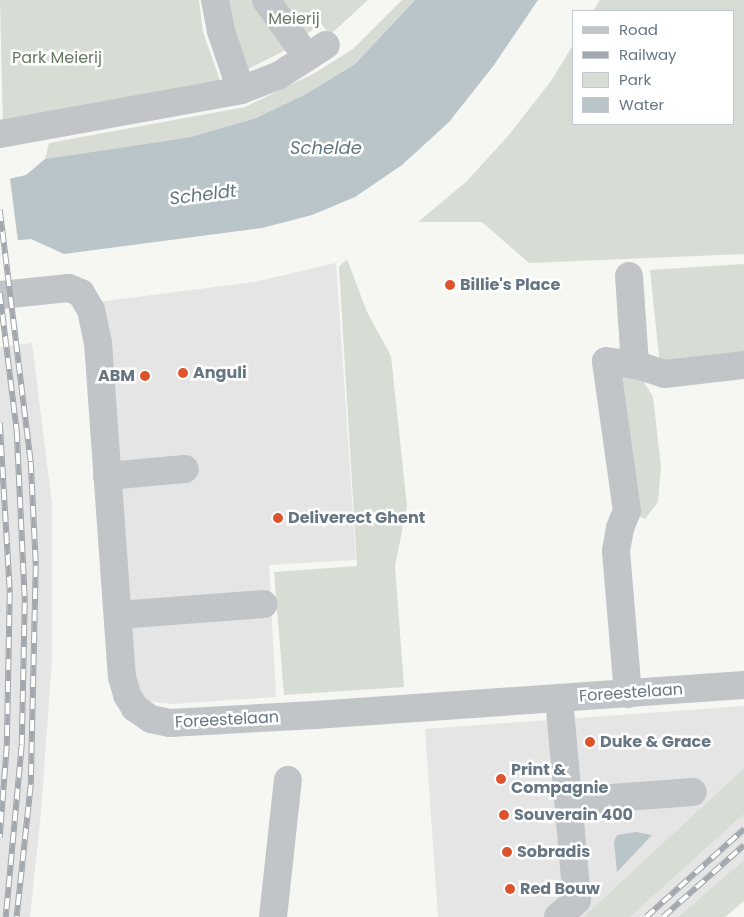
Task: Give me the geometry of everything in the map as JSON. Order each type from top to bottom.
[{"type":"street","points":[[215,0],[220,31],[241,90]]},
{"type":"street","points":[[0,134],[241,90],[278,76],[316,51],[266,0]]},
{"type":"street","points":[[629,276],[634,365]]},
{"type":"street","name":"Foreestelaan","points":[[0,295],[69,288],[81,293],[91,310],[98,343],[118,615],[127,695],[135,708],[151,719],[170,723],[744,685]]},
{"type":"street","points":[[628,694],[616,551],[620,528],[628,511],[606,361],[634,365],[664,374],[744,365]]},
{"type":"street","points":[[107,476],[185,470]]},
{"type":"street","points":[[118,615],[264,604]]},
{"type":"street","points":[[558,917],[577,900],[570,801],[559,698]]},
{"type":"street","points":[[273,917],[288,780]]},
{"type":"street","points":[[570,801],[693,792]]},
{"type":"shaded area","points":[[336,263],[356,560],[269,565],[276,697],[172,704],[147,701],[134,682],[98,302],[254,282]]},
{"type":"shaded area","points":[[32,343],[52,504],[52,658],[41,812],[30,917],[0,917],[0,347]]},
{"type":"shaded area","points":[[744,706],[744,768],[583,917],[438,917],[425,729]]},
{"type":"shaded area","points":[[744,814],[744,860],[678,917],[630,917]]},
{"type":"green space","name":"Park Meierij","points":[[0,0],[199,0],[203,32],[222,86],[3,126]]},
{"type":"green space","name":"Meierij","points":[[225,0],[368,0],[330,35],[321,23],[290,48],[244,71]]},
{"type":"green space","points":[[402,0],[415,0],[355,64],[306,94],[256,118],[191,137],[45,159],[49,143],[245,107],[315,73],[353,49]]},
{"type":"green space","points":[[600,0],[744,0],[744,254],[529,263],[482,222],[418,222],[466,182],[508,136],[551,81],[572,47],[572,125],[734,125],[734,10],[594,10]]},
{"type":"green space","points":[[347,259],[367,312],[391,356],[407,506],[395,566],[404,687],[284,695],[274,572],[357,566],[339,267]]},
{"type":"green space","points":[[744,264],[744,363],[660,366],[650,270]]},
{"type":"green space","points":[[613,372],[640,376],[653,397],[661,467],[658,502],[645,519],[633,514]]},
{"type":"green space","points":[[744,768],[744,814],[630,917],[583,917]]},
{"type":"green space","points":[[744,860],[744,901],[725,917],[678,917]]},
{"type":"water","name":"Schelde","points":[[415,0],[538,0],[494,65],[449,122],[402,165],[355,197],[312,215],[262,228],[64,254],[31,239],[0,242],[0,181],[26,175],[45,159],[191,137],[256,118],[306,94],[355,64]]},
{"type":"water","points":[[636,832],[652,835],[617,872],[614,842],[617,835]]},
{"type":"pier","points":[[0,178],[10,178],[18,242],[0,244]]},
{"type":"railway","points":[[0,210],[31,462],[36,566],[31,785],[17,917]]},
{"type":"railway","points":[[0,293],[17,431],[25,603],[22,745],[6,917]]},
{"type":"railway","points":[[0,423],[10,593],[7,746],[0,838]]},
{"type":"railway","points":[[646,917],[744,829]]},
{"type":"railway","points":[[663,917],[744,845]]},
{"type":"place","name":"Billie's Place","points":[[450,285]]},
{"type":"place","name":"Anguli","points":[[183,373]]},
{"type":"place","name":"ABM","points":[[145,376]]},
{"type":"place","name":"Deliverect Ghent","points":[[278,518]]},
{"type":"place","name":"Duke & Grace","points":[[590,742]]},
{"type":"place","name":"Print & Compagnie","points":[[501,779]]},
{"type":"place","name":"Souverain 400","points":[[504,815]]},
{"type":"place","name":"Sobradis","points":[[507,852]]},
{"type":"place","name":"Red Bouw","points":[[510,889]]},
{"type":"water label","name":"Scheldt","points":[[203,195]]}]
